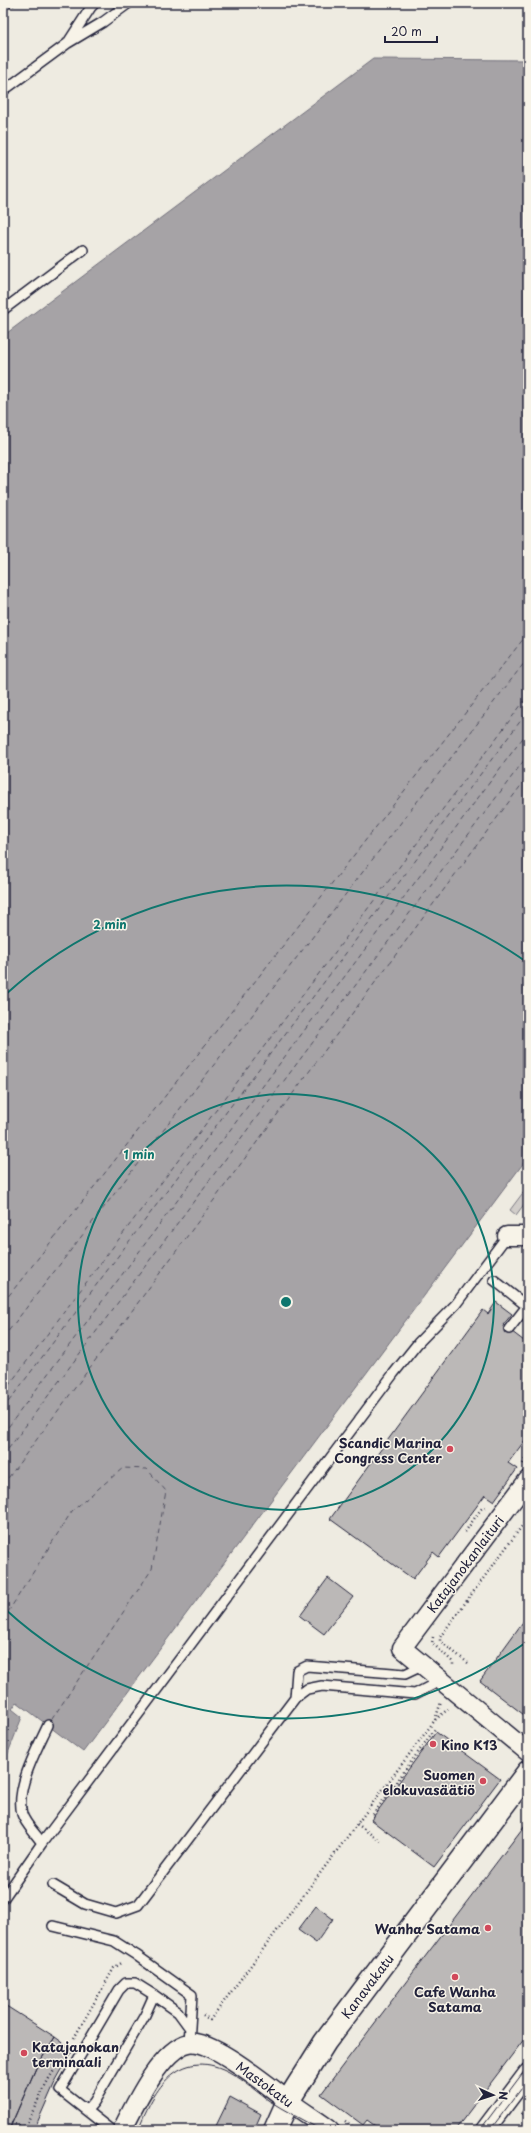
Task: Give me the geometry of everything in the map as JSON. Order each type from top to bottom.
[{"type":"main road","name":"Kanavakatu","points":[[274,2130],[288,2101],[325,2042],[528,1772]]},
{"type":"street","points":[[507,1236],[528,1236]]},
{"type":"street","name":"Katajanokanlaituri","points":[[422,1666],[402,1648],[528,1480]]},
{"type":"street","points":[[422,1666],[528,1752]]},
{"type":"street","points":[[122,2130],[145,2086],[162,2063],[192,2037]]},
{"type":"street","name":"Mastokatu","points":[[192,2037],[226,2056],[264,2081],[288,2101],[330,2130]]},
{"type":"street","points":[[486,2130],[528,2073]]},
{"type":"lane","points":[[68,42],[95,3]]},
{"type":"lane","points":[[3,91],[68,42],[103,22],[129,3]]},
{"type":"lane","points":[[3,310],[83,250]]},
{"type":"lane","points":[[3,1899],[42,1843],[404,1361],[418,1343],[456,1304],[507,1236]]},
{"type":"lane","points":[[494,1280],[527,1307],[509,1329]]},
{"type":"lane","points":[[295,1698],[297,1671],[307,1666],[405,1674],[422,1666]]},
{"type":"lane","points":[[53,1885],[85,1904],[116,1913],[138,1905],[295,1698],[307,1689],[322,1686],[415,1694],[443,1684]]},
{"type":"lane","points":[[42,1843],[23,1816],[20,1799],[32,1762],[48,1725]]},
{"type":"lane","points":[[53,1926],[114,1941],[192,1995],[192,2037]]},
{"type":"lane","points":[[111,2130],[60,2090],[119,1990],[126,1983],[136,1983],[178,2012],[192,2037]]},
{"type":"lane","points":[[87,2110],[94,2102],[141,2022],[154,1995]]},
{"type":"path","points":[[3,12],[16,3]]},
{"type":"path","points":[[468,1663],[440,1641],[440,1636],[528,1518]]},
{"type":"path","points":[[433,1635],[432,1643],[453,1662],[453,1668],[443,1684],[435,1720]]},
{"type":"path","points":[[210,2020],[435,1720],[449,1709]]},
{"type":"path","points":[[374,1817],[372,1816],[427,1743],[435,1729]]},
{"type":"path","points":[[357,1824],[380,1841]]},
{"type":"path","points":[[11,2123],[25,2127]]},
{"type":"shaded area","points":[[373,59],[528,60],[528,1157],[83,1752],[17,1702],[12,1709],[22,1717],[3,1766],[3,336]]},
{"type":"shaded area","points":[[528,1186],[528,1199],[516,1215],[510,1210]]},
{"type":"building","name":"Scandic Marina Congress Center","points":[[496,1302],[512,1314],[503,1325],[528,1344],[528,1436],[508,1463],[517,1469],[494,1501],[485,1495],[439,1557],[433,1552],[413,1579],[330,1519],[483,1310],[488,1314]]},
{"type":"building","points":[[328,1578],[353,1597],[324,1634],[300,1616]]},
{"type":"building","points":[[528,1615],[528,1718],[480,1681]]},
{"type":"building","points":[[436,1732],[500,1779],[434,1867],[371,1820]]},
{"type":"building","name":"Wanha Satama","points":[[528,1821],[528,2034],[455,2130],[381,2130],[367,2120],[363,2125],[321,2094]]},
{"type":"building","points":[[316,1906],[333,1919],[316,1943],[298,1930]]},
{"type":"building","name":"Katajanokan terminaali","points":[[3,2004],[55,2037],[36,2068],[9,2130],[3,2130]]},
{"type":"building","points":[[55,2037],[73,2050],[56,2080],[34,2130],[9,2130],[36,2068]]},
{"type":"building","points":[[230,2097],[261,2114],[254,2130],[214,2130]]},
{"type":"building","points":[[528,2102],[528,2118],[521,2113]]},
{"type":"ferry route","points":[[3,1303],[528,633]]},
{"type":"ferry route","points":[[3,1338],[528,658]]},
{"type":"ferry route","points":[[3,1393],[528,696]]},
{"type":"ferry route","points":[[3,1409],[528,711]]},
{"type":"ferry route","points":[[3,1434],[528,731]]},
{"type":"ferry route","points":[[3,1456],[528,755]]},
{"type":"ferry route","points":[[3,1485],[528,776]]},
{"type":"ferry route","points":[[3,1620],[72,1511],[123,1468],[147,1469],[166,1491],[152,1569],[50,1722]]},
{"type":"tram line","points":[[138,2130],[150,2102],[168,2078],[179,2070],[191,2065],[206,2064],[229,2072],[287,2112],[321,2130]]},
{"type":"tram line","points":[[480,2130],[528,2066]]},
{"type":"tram line","points":[[490,2130],[528,2080]]},
{"type":"place","name":"Scandic Marina Congress Center","points":[[450,1449]]},
{"type":"place","name":"Kino K13","points":[[433,1744]]},
{"type":"place","name":"Suomen elokuvasäätiö","points":[[483,1781]]},
{"type":"place","name":"Wanha Satama","points":[[488,1928]]},
{"type":"place","name":"Cafe Wanha Satama","points":[[455,1977]]},
{"type":"place","name":"Katajanokan terminaali","points":[[24,2053]]}]
